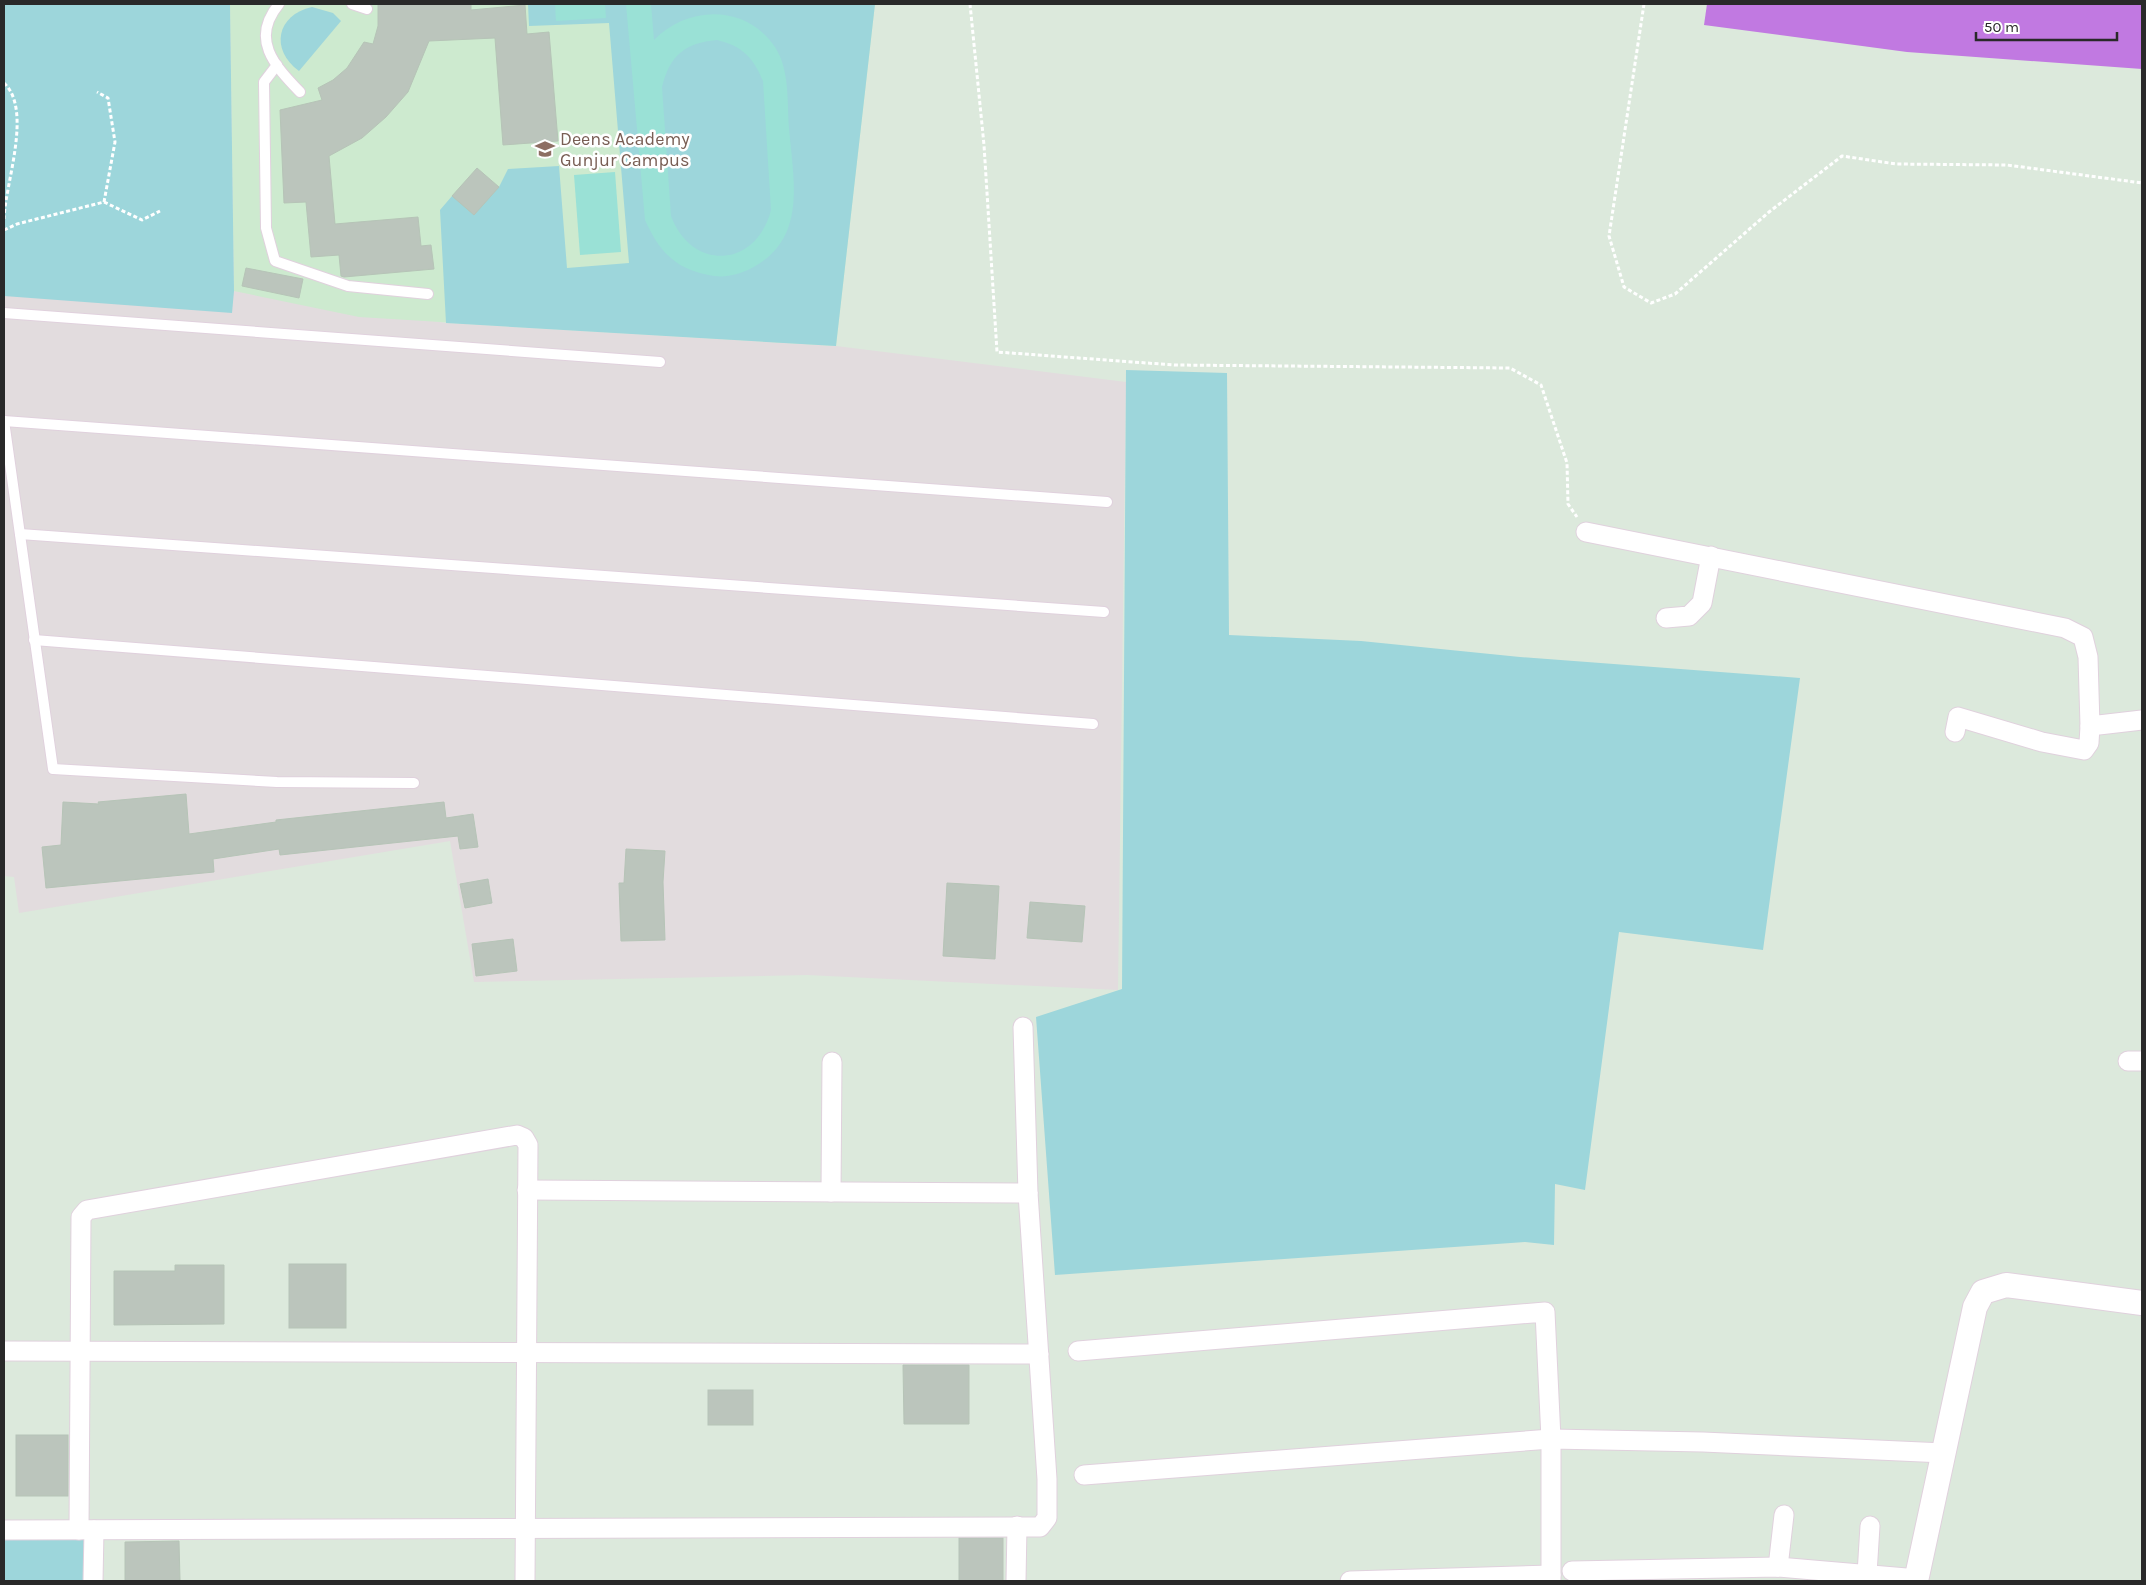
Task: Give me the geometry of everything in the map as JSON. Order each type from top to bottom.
[{"type":"street","points":[[1586,532],[2066,628],[2083,638],[2088,658],[2090,726],[2089,743],[2084,750],[2042,742],[1958,717],[1954,732]]},
{"type":"street","points":[[1666,618],[1689,616],[1702,603],[1711,556]]},
{"type":"street","points":[[2090,726],[2142,720]]},
{"type":"street","points":[[4,1530],[1040,1527],[1047,1518],[1039,1354],[1028,1194],[1023,1027]]},
{"type":"street","points":[[831,1192],[832,1062]]},
{"type":"street","points":[[93,1581],[86,1530],[81,1352],[81,1217],[87,1210],[517,1135],[524,1138],[528,1145],[525,1581]]},
{"type":"street","points":[[527,1190],[1028,1194]]},
{"type":"street","points":[[1572,1570],[1778,1567],[1917,1580],[1974,1307],[1983,1292],[2006,1285],[2142,1303]]},
{"type":"street","points":[[1078,1351],[1545,1312],[1551,1439],[1551,1578],[1350,1581]]},
{"type":"street","points":[[4,1351],[526,1351],[1039,1354]]},
{"type":"street","points":[[1084,1475],[1551,1439],[1703,1442],[1944,1453]]},
{"type":"street","points":[[1778,1567],[1784,1514]]},
{"type":"street","points":[[1016,1526],[1016,1581]]},
{"type":"street","points":[[1868,1574],[1870,1526]]},
{"type":"lane","points":[[352,4],[367,9]]},
{"type":"lane","points":[[277,5],[270,16],[266,30],[266,45],[277,66],[300,92]]},
{"type":"lane","points":[[277,66],[264,82],[266,228],[276,261],[348,286],[428,294]]},
{"type":"lane","points":[[4,313],[660,362]]},
{"type":"lane","points":[[414,783],[277,782],[53,769],[4,421],[1107,502]]},
{"type":"lane","points":[[20,534],[1104,612]]},
{"type":"lane","points":[[34,640],[1093,724]]},
{"type":"path","points":[[970,4],[984,144],[997,352],[1174,365],[1510,368],[1541,385],[1566,463],[1568,504],[1586,532]]},
{"type":"path","points":[[1644,4],[1609,236],[1624,287],[1651,303],[1675,294],[1769,212],[1842,156],[1896,164],[2007,165],[2142,183]]},
{"type":"path","points":[[4,83],[18,114],[13,163],[4,199],[4,219]]},
{"type":"path","points":[[97,92],[108,98],[115,142],[104,202]]},
{"type":"path","points":[[4,230],[17,224],[104,202],[142,220],[160,211]]},
{"type":"shaded area","points":[[4,4],[230,4],[234,291],[446,323],[836,346],[1126,382],[1118,990],[807,975],[474,982],[450,841],[19,913],[14,877],[4,876]]},
{"type":"shaded area","points":[[4,4],[230,4],[234,291],[232,313],[4,296]]},
{"type":"shaded area","name":"Deens Academy Gunjur Campus","points":[[230,4],[875,4],[836,346],[359,317],[234,291]]},
{"type":"shaded area","points":[[528,4],[875,4],[836,346],[446,323],[440,210],[452,196],[499,187],[508,169],[559,166],[567,268],[629,263],[609,23],[529,26]]},
{"type":"shaded area","points":[[555,4],[605,4],[606,18],[556,21]]},
{"type":"shaded area","points":[[626,4],[651,4],[654,40],[668,28],[683,20],[700,15],[716,14],[733,17],[749,23],[763,33],[775,47],[780,56],[787,86],[794,185],[790,222],[784,238],[773,253],[752,268],[731,276],[714,276],[689,269],[671,258],[663,251],[645,220]],"holes":[[[717,40],[740,49],[751,59],[763,81],[771,210],[763,229],[752,243],[738,252],[723,256],[708,254],[693,247],[681,234],[671,216],[662,87],[669,67],[680,53],[696,44]]]},
{"type":"shaded area","points":[[1707,4],[2142,4],[2142,69],[1907,52],[1704,25]]},
{"type":"shaded area","points":[[312,7],[333,13],[341,21],[299,71],[290,63],[284,53],[281,44],[281,34],[284,25],[291,17],[300,11]]},
{"type":"shaded area","points":[[615,172],[621,252],[580,255],[574,175]]},
{"type":"shaded area","points":[[1126,370],[1227,373],[1229,635],[1361,641],[1520,657],[1800,678],[1763,950],[1619,932],[1585,1190],[1555,1184],[1554,1245],[1525,1242],[1055,1275],[1036,1017],[1122,989]]},
{"type":"shaded area","points":[[89,1538],[88,1581],[4,1581],[4,1540]]},
{"type":"building","points":[[378,4],[471,4],[471,10],[525,5],[527,34],[549,32],[558,141],[503,145],[495,38],[429,41],[408,92],[386,117],[362,138],[329,156],[335,224],[418,217],[421,246],[431,245],[434,269],[344,277],[341,276],[339,255],[311,257],[306,202],[284,203],[280,110],[322,100],[318,88],[333,80],[347,68],[364,42],[373,44],[378,26]]},
{"type":"building","points":[[477,168],[499,187],[474,215],[452,196]]},
{"type":"building","points":[[246,268],[303,279],[299,298],[242,286]]},
{"type":"building","points":[[186,794],[189,834],[276,822],[276,820],[444,802],[446,818],[473,814],[478,847],[460,849],[458,836],[280,855],[279,849],[213,859],[214,872],[46,888],[42,847],[61,845],[63,802],[99,804],[98,802]]},
{"type":"building","points":[[626,849],[665,851],[663,882],[665,940],[621,941],[619,883],[624,883]]},
{"type":"building","points":[[488,879],[492,903],[465,908],[460,884]]},
{"type":"building","points":[[947,883],[999,886],[995,959],[943,956]]},
{"type":"building","points":[[1030,902],[1085,906],[1082,942],[1027,938]]},
{"type":"building","points":[[513,939],[517,971],[476,976],[472,944]]},
{"type":"building","points":[[289,1264],[346,1264],[346,1328],[289,1328]]},
{"type":"building","points":[[175,1265],[224,1265],[224,1324],[114,1325],[114,1271],[175,1271]]},
{"type":"building","points":[[903,1365],[969,1365],[969,1424],[904,1424]]},
{"type":"building","points":[[708,1390],[753,1390],[753,1425],[708,1425]]},
{"type":"building","points":[[16,1435],[68,1435],[68,1496],[16,1496]]},
{"type":"building","points":[[959,1538],[1003,1538],[1003,1581],[959,1581]]},
{"type":"building","points":[[179,1541],[180,1581],[125,1581],[125,1542]]},
{"type":"place","name":"Deens Academy Gunjur Campus","points":[[545,149]]}]
